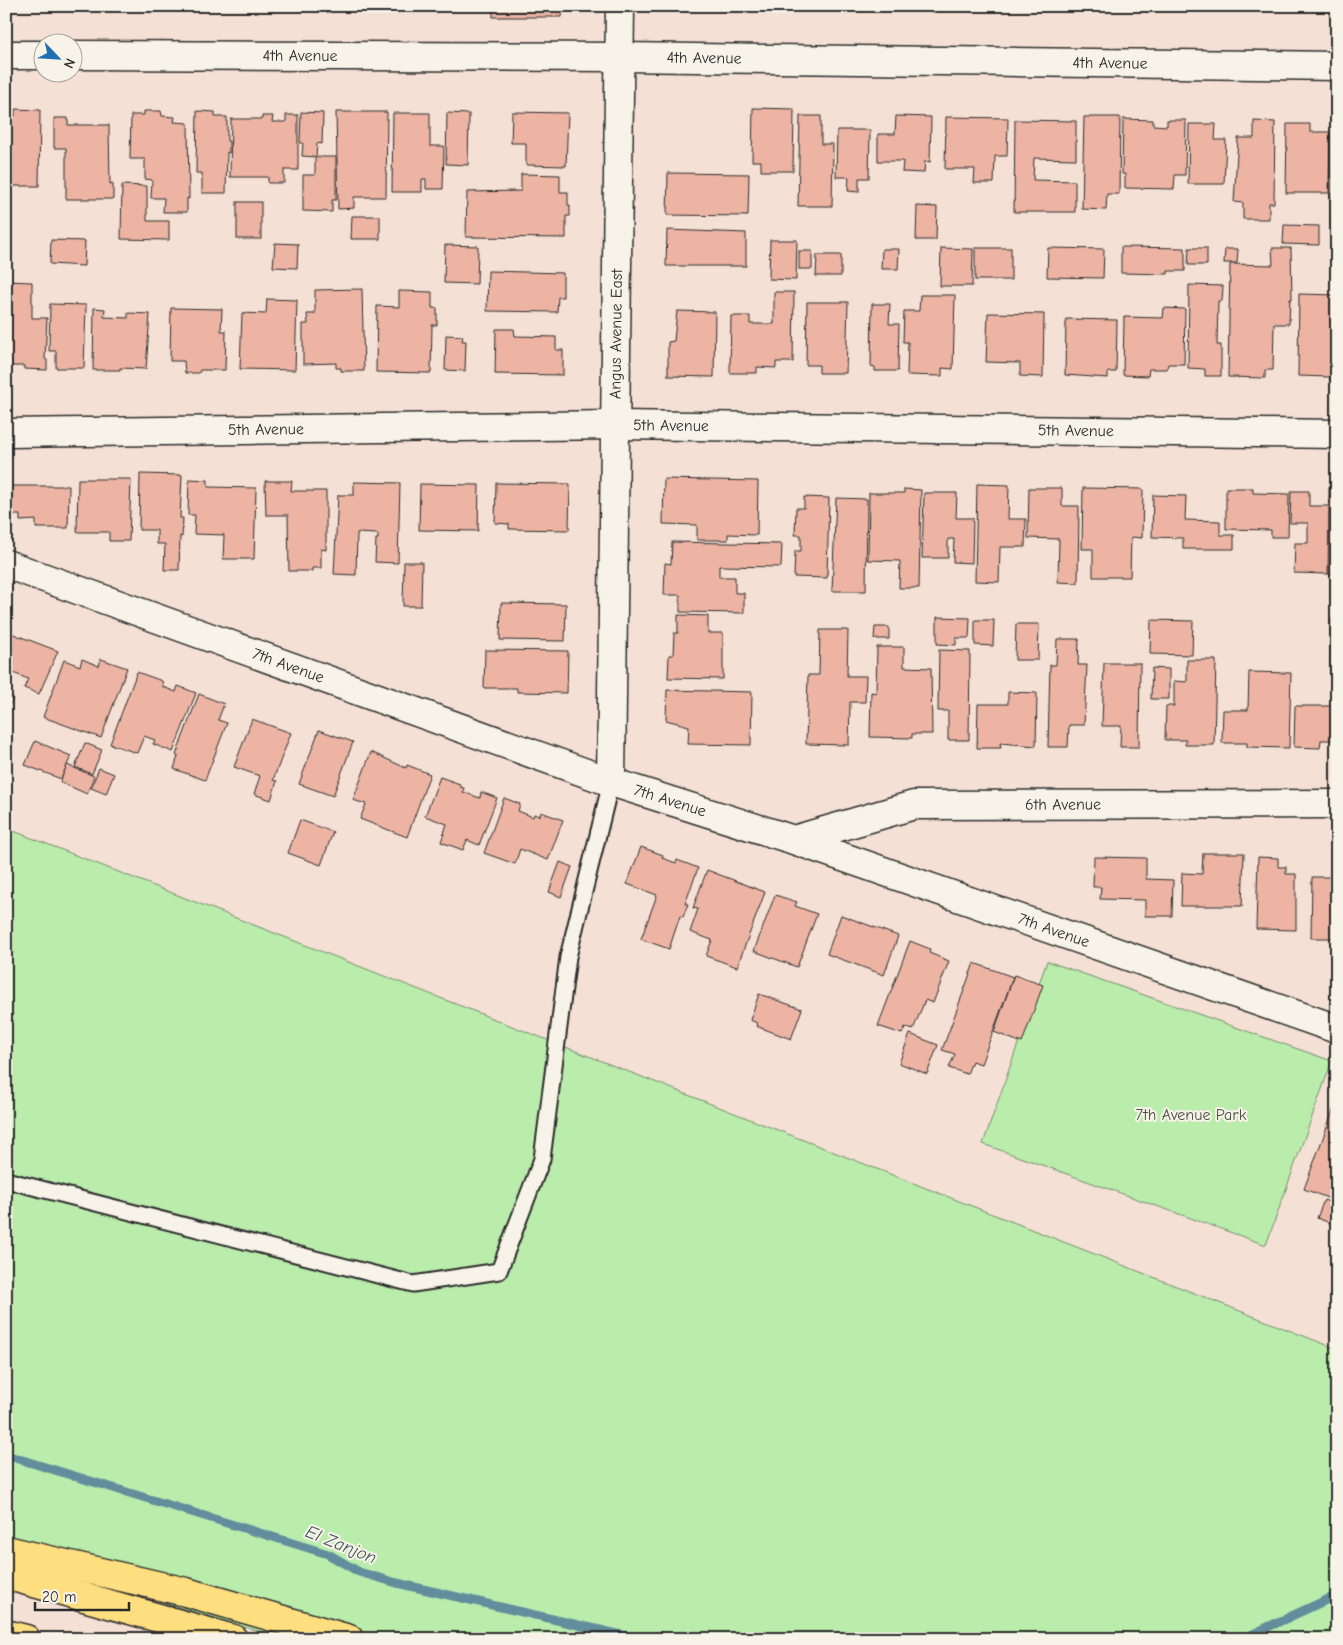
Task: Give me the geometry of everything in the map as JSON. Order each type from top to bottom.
[{"type":"highway","points":[[6,1550],[186,1592],[349,1639]]},
{"type":"highway","points":[[6,1575],[233,1639]]},
{"type":"highway","points":[[6,1634],[26,1639]]},
{"type":"street","name":"Angus Avenue East","points":[[611,782],[620,6]]},
{"type":"street","points":[[6,55],[32,55]]},
{"type":"street","name":"4th Avenue","points":[[82,55],[620,57],[1337,66]]},
{"type":"street","name":"5th Avenue","points":[[6,433],[616,425],[1337,434]]},
{"type":"street","name":"7th Avenue","points":[[6,564],[611,782],[794,840],[1337,1029]]},
{"type":"street","name":"6th Avenue","points":[[794,840],[914,805],[1337,804]]},
{"type":"lane","points":[[6,1180],[413,1284],[499,1271],[542,1159],[568,956],[611,782]]},
{"type":"green space","points":[[6,828],[1337,1349],[1337,1639],[284,1639],[50,1568],[6,1558]]},
{"type":"green space","name":"7th Avenue Park","points":[[1047,961],[1332,1061],[1266,1245],[983,1144]]},
{"type":"building","points":[[493,6],[563,6],[562,17],[493,17]]},
{"type":"building","points":[[722,6],[722,8],[676,7]]},
{"type":"building","points":[[975,6],[975,8],[951,7]]},
{"type":"building","points":[[1269,6],[1290,6],[1290,8],[1269,8]]},
{"type":"building","points":[[1337,6],[1337,7],[1308,7]]},
{"type":"building","points":[[753,108],[794,109],[793,171],[761,171],[761,161],[752,161]]},
{"type":"building","points":[[15,109],[40,110],[39,186],[6,186],[6,116],[15,116]]},
{"type":"building","points":[[144,111],[161,111],[162,116],[175,117],[174,122],[188,123],[189,199],[187,198],[187,212],[163,212],[164,198],[151,198],[152,180],[145,179],[145,159],[130,159],[131,115],[144,115]]},
{"type":"building","points":[[197,111],[215,112],[215,117],[227,117],[229,153],[227,152],[226,193],[202,193],[202,173],[196,173]]},
{"type":"building","points":[[301,112],[323,113],[322,144],[317,143],[316,157],[302,156],[303,143],[300,143]]},
{"type":"building","points":[[336,112],[387,112],[386,197],[354,197],[354,208],[338,209]]},
{"type":"building","points":[[512,112],[568,113],[566,166],[526,165],[526,143],[511,143]]},
{"type":"building","points":[[393,113],[430,113],[430,146],[444,146],[443,189],[426,189],[426,179],[422,179],[422,192],[392,192]]},
{"type":"building","points":[[447,113],[469,114],[468,165],[446,164]]},
{"type":"building","points":[[286,115],[298,115],[298,170],[284,170],[284,183],[268,183],[268,177],[230,177],[231,119],[262,119],[262,116],[273,116],[272,122],[286,122]]},
{"type":"building","points":[[800,116],[821,116],[821,144],[833,144],[832,206],[798,206]]},
{"type":"building","points":[[896,116],[931,117],[930,162],[925,161],[924,173],[902,172],[903,161],[878,161],[878,134],[895,134]]},
{"type":"building","points":[[946,117],[1008,118],[1007,156],[995,156],[994,183],[974,183],[975,169],[945,169]]},
{"type":"building","points":[[1084,117],[1120,117],[1119,194],[1107,194],[1106,210],[1082,209]]},
{"type":"building","points":[[54,118],[68,118],[68,125],[109,125],[110,184],[113,183],[113,199],[66,199],[66,148],[54,148]]},
{"type":"building","points":[[1123,119],[1153,120],[1153,125],[1167,126],[1167,120],[1186,120],[1185,175],[1175,175],[1174,189],[1125,188],[1125,174],[1122,174]]},
{"type":"building","points":[[1333,119],[1337,119],[1337,233],[1331,232]]},
{"type":"building","points":[[1015,120],[1076,121],[1076,159],[1034,158],[1033,180],[1075,181],[1075,212],[1014,212]]},
{"type":"building","points":[[1254,121],[1275,122],[1274,203],[1269,203],[1269,219],[1243,219],[1243,203],[1234,202],[1238,138],[1254,138]]},
{"type":"building","points":[[1189,124],[1216,124],[1215,140],[1226,140],[1224,184],[1188,184]]},
{"type":"building","points":[[1287,124],[1310,124],[1310,132],[1330,132],[1329,193],[1286,193]]},
{"type":"building","points":[[837,130],[870,130],[869,178],[859,178],[859,192],[848,191],[849,177],[836,177]]},
{"type":"building","points":[[315,157],[336,157],[336,200],[332,200],[332,212],[303,211],[303,175],[315,175]]},
{"type":"building","points":[[668,173],[749,174],[748,216],[667,215]]},
{"type":"building","points":[[521,174],[560,175],[560,192],[568,192],[568,205],[570,205],[570,216],[566,216],[566,238],[466,237],[467,192],[521,191]]},
{"type":"building","points":[[122,185],[147,186],[147,221],[169,221],[169,240],[121,239]]},
{"type":"building","points":[[237,202],[261,202],[261,239],[237,239]]},
{"type":"building","points":[[917,206],[937,207],[936,240],[916,240]]},
{"type":"building","points":[[352,216],[380,216],[380,239],[351,239]]},
{"type":"building","points":[[1284,225],[1319,226],[1319,245],[1283,244]]},
{"type":"building","points":[[667,230],[746,233],[746,266],[666,266]]},
{"type":"building","points":[[51,240],[85,241],[84,266],[50,264]]},
{"type":"building","points":[[770,240],[797,240],[796,280],[769,279]]},
{"type":"building","points":[[275,243],[298,244],[297,268],[273,267]]},
{"type":"building","points":[[445,245],[478,246],[477,284],[444,283]]},
{"type":"building","points":[[1121,247],[1185,248],[1185,271],[1168,271],[1168,274],[1121,273]]},
{"type":"building","points":[[941,248],[973,249],[972,286],[940,286]]},
{"type":"building","points":[[975,248],[1011,248],[1011,280],[975,280]]},
{"type":"building","points":[[1048,248],[1104,249],[1103,278],[1047,277]]},
{"type":"building","points":[[1189,248],[1207,248],[1207,265],[1188,265]]},
{"type":"building","points":[[1272,248],[1291,248],[1292,299],[1290,299],[1289,324],[1274,324],[1273,370],[1265,370],[1265,378],[1228,377],[1230,264],[1273,265]]},
{"type":"building","points":[[882,249],[899,249],[898,269],[881,269]]},
{"type":"building","points":[[1225,249],[1238,249],[1237,263],[1224,263]]},
{"type":"building","points":[[799,251],[812,251],[812,269],[799,269]]},
{"type":"building","points":[[817,255],[841,255],[841,276],[816,276]]},
{"type":"building","points":[[488,271],[563,273],[563,297],[558,297],[557,312],[487,311]]},
{"type":"building","points":[[6,281],[32,282],[32,318],[47,318],[45,359],[47,360],[47,370],[24,369],[24,366],[8,366],[6,369]]},
{"type":"building","points":[[1189,285],[1223,286],[1222,301],[1218,301],[1217,345],[1221,345],[1221,376],[1205,376],[1205,369],[1188,368]]},
{"type":"building","points":[[362,289],[364,371],[341,371],[341,368],[336,368],[336,363],[303,364],[303,324],[308,324],[307,314],[315,314],[315,290]]},
{"type":"building","points":[[399,291],[432,292],[432,308],[437,308],[437,325],[432,325],[431,373],[376,372],[377,306],[399,307]]},
{"type":"building","points":[[774,292],[794,292],[793,362],[776,362],[776,368],[757,367],[757,373],[730,373],[731,316],[750,316],[750,324],[774,324]]},
{"type":"building","points":[[1299,294],[1337,295],[1337,381],[1330,381],[1330,377],[1298,376]]},
{"type":"building","points":[[920,295],[955,295],[953,369],[942,368],[942,376],[907,375],[908,342],[903,342],[904,311],[919,311]]},
{"type":"building","points":[[267,299],[297,300],[295,370],[240,369],[242,313],[266,314]]},
{"type":"building","points":[[807,302],[848,302],[846,373],[819,373],[819,365],[806,365]]},
{"type":"building","points":[[50,304],[86,305],[84,368],[56,368],[56,351],[49,351]]},
{"type":"building","points":[[872,304],[890,304],[889,324],[899,324],[898,371],[875,371],[875,367],[871,366]]},
{"type":"building","points":[[94,308],[105,309],[104,317],[128,318],[128,313],[150,314],[146,369],[93,370]]},
{"type":"building","points":[[171,308],[222,309],[221,331],[226,331],[225,370],[200,370],[199,373],[185,373],[184,361],[170,361]]},
{"type":"building","points":[[1164,308],[1185,309],[1184,364],[1168,364],[1167,369],[1149,369],[1148,376],[1123,375],[1124,317],[1163,318]]},
{"type":"building","points":[[677,311],[715,312],[714,377],[668,376],[668,342],[674,341]]},
{"type":"building","points":[[988,313],[1044,314],[1043,377],[1020,376],[1020,363],[986,362]]},
{"type":"building","points":[[1066,319],[1117,320],[1116,372],[1108,372],[1108,378],[1065,375]]},
{"type":"building","points":[[496,329],[514,329],[515,336],[556,337],[556,350],[563,350],[563,375],[495,374]]},
{"type":"building","points":[[446,335],[463,336],[462,341],[466,341],[465,371],[445,370]]},
{"type":"building","points":[[140,474],[182,475],[180,518],[183,518],[182,537],[180,536],[179,570],[164,570],[165,544],[157,544],[157,530],[139,530]]},
{"type":"building","points":[[78,479],[131,479],[129,541],[109,541],[109,532],[77,532]]},
{"type":"building","points":[[189,479],[208,480],[208,487],[256,488],[254,559],[223,559],[224,535],[194,534],[195,515],[188,515]]},
{"type":"building","points":[[664,479],[758,481],[757,535],[728,534],[728,540],[697,540],[697,525],[663,524]]},
{"type":"building","points":[[265,481],[292,481],[291,491],[326,491],[326,550],[321,549],[321,568],[312,568],[312,571],[289,571],[288,515],[266,515]]},
{"type":"building","points":[[354,482],[400,483],[398,563],[375,562],[378,534],[357,533],[356,575],[334,574],[338,495],[354,495]]},
{"type":"building","points":[[496,483],[570,484],[569,530],[509,529],[509,524],[495,523]]},
{"type":"building","points":[[420,484],[479,485],[478,531],[419,530]]},
{"type":"building","points":[[977,484],[1009,485],[1008,519],[1026,519],[1025,547],[1000,547],[999,582],[975,581]]},
{"type":"building","points":[[6,486],[69,486],[68,528],[36,528],[36,520],[20,521],[20,515],[6,515]]},
{"type":"building","points":[[1029,488],[1062,488],[1062,506],[1079,506],[1078,583],[1058,582],[1059,539],[1028,538]]},
{"type":"building","points":[[1083,488],[1143,489],[1142,538],[1131,537],[1130,577],[1093,577],[1093,549],[1082,549]]},
{"type":"building","points":[[1226,488],[1253,488],[1253,493],[1289,494],[1288,537],[1271,537],[1271,530],[1226,529]]},
{"type":"building","points":[[1329,488],[1337,488],[1337,574],[1328,574]]},
{"type":"building","points":[[904,489],[921,490],[919,588],[899,588],[900,561],[868,560],[869,493],[904,493]]},
{"type":"building","points":[[1291,491],[1309,491],[1309,506],[1329,506],[1328,574],[1294,573],[1295,543],[1308,543],[1308,523],[1290,523]]},
{"type":"building","points":[[924,493],[957,493],[956,518],[973,518],[972,563],[953,562],[954,539],[948,539],[948,558],[922,558]]},
{"type":"building","points":[[1153,495],[1186,496],[1185,520],[1220,521],[1220,535],[1234,535],[1234,549],[1183,549],[1183,538],[1152,537]]},
{"type":"building","points":[[804,497],[829,498],[827,578],[794,577],[795,551],[801,551],[801,535],[795,535],[796,508],[804,508]]},
{"type":"building","points":[[836,498],[867,499],[866,591],[832,591]]},
{"type":"building","points":[[672,542],[782,544],[781,567],[719,566],[719,577],[735,577],[735,593],[744,593],[744,613],[680,612],[680,595],[664,595],[665,563],[671,564]]},
{"type":"building","points":[[404,562],[422,562],[421,606],[403,606]]},
{"type":"building","points":[[501,603],[566,604],[565,641],[500,640]]},
{"type":"building","points":[[678,615],[708,616],[708,633],[723,633],[723,679],[668,678],[669,655],[673,655],[674,633],[678,633]]},
{"type":"building","points":[[937,617],[970,618],[969,638],[956,638],[956,645],[937,644]]},
{"type":"building","points":[[1331,619],[1337,619],[1337,678],[1330,678]]},
{"type":"building","points":[[975,620],[994,620],[993,646],[975,645]]},
{"type":"building","points":[[1151,620],[1193,621],[1192,655],[1150,654]]},
{"type":"building","points":[[1016,624],[1039,624],[1038,660],[1015,660]]},
{"type":"building","points":[[875,627],[889,627],[889,639],[874,639]]},
{"type":"building","points":[[820,630],[848,630],[847,676],[866,676],[865,702],[850,702],[849,745],[806,744],[808,675],[819,675]]},
{"type":"building","points":[[8,632],[58,651],[39,694],[24,688],[28,679],[6,670]]},
{"type":"building","points":[[1057,639],[1079,639],[1078,665],[1087,665],[1084,725],[1069,725],[1068,747],[1048,747],[1050,665],[1056,665]]},
{"type":"building","points":[[877,647],[904,647],[904,667],[931,668],[932,734],[912,734],[912,738],[870,737],[871,692],[876,693]]},
{"type":"building","points":[[485,650],[568,651],[567,693],[517,692],[517,688],[484,688]]},
{"type":"building","points":[[939,650],[970,651],[969,740],[948,740],[948,711],[938,711]]},
{"type":"building","points":[[82,659],[99,666],[101,659],[127,668],[101,738],[43,717],[64,660],[80,666]]},
{"type":"building","points":[[1187,660],[1216,660],[1214,745],[1185,745],[1186,740],[1165,740],[1166,706],[1174,706],[1174,681],[1187,682]]},
{"type":"building","points":[[1104,663],[1140,663],[1139,747],[1120,747],[1121,726],[1102,726]]},
{"type":"building","points":[[1152,668],[1169,669],[1169,699],[1151,699]]},
{"type":"building","points":[[137,672],[162,681],[163,687],[176,692],[178,686],[196,693],[173,752],[153,744],[155,740],[144,736],[137,753],[110,744]]},
{"type":"building","points":[[1249,672],[1291,673],[1289,748],[1247,747],[1247,743],[1222,743],[1223,710],[1248,710]]},
{"type":"building","points":[[667,690],[752,692],[751,745],[688,744],[689,726],[666,720]]},
{"type":"building","points":[[1008,692],[1037,693],[1036,746],[1000,743],[1001,748],[977,748],[978,704],[1008,704]]},
{"type":"building","points":[[199,694],[224,704],[218,720],[227,723],[205,780],[174,769],[178,756],[176,755]]},
{"type":"building","points":[[6,695],[13,698],[6,714]]},
{"type":"building","points":[[1331,702],[1337,703],[1337,740],[1321,740],[1320,748],[1294,747],[1295,706],[1331,706]]},
{"type":"building","points":[[252,719],[291,733],[273,780],[277,781],[271,800],[254,794],[260,776],[234,767]]},
{"type":"building","points":[[319,730],[353,742],[333,796],[299,784]]},
{"type":"building","points":[[35,741],[71,756],[61,779],[25,765]]},
{"type":"building","points":[[85,743],[102,750],[92,774],[75,767]]},
{"type":"building","points":[[371,752],[406,768],[407,765],[430,774],[407,837],[360,819],[366,804],[353,800]]},
{"type":"building","points":[[67,765],[94,776],[87,794],[60,782]]},
{"type":"building","points":[[99,768],[114,774],[106,794],[91,788]]},
{"type":"building","points":[[440,777],[460,784],[460,787],[464,788],[463,792],[480,798],[481,792],[497,798],[479,845],[467,840],[463,850],[441,842],[447,824],[425,816]]},
{"type":"building","points":[[504,798],[520,804],[518,811],[533,817],[534,814],[540,816],[541,812],[563,820],[548,860],[520,849],[515,864],[484,853]]},
{"type":"building","points":[[300,820],[333,832],[321,865],[288,853]]},
{"type":"building","points":[[641,847],[663,855],[662,858],[676,863],[677,860],[698,868],[685,904],[688,904],[683,917],[680,916],[669,949],[641,939],[657,895],[627,884]]},
{"type":"building","points":[[1203,853],[1244,853],[1242,906],[1181,906],[1182,873],[1202,874]]},
{"type":"building","points":[[1332,856],[1337,856],[1337,938],[1311,938],[1312,877],[1332,877]]},
{"type":"building","points":[[1094,857],[1146,858],[1146,879],[1173,880],[1172,916],[1145,916],[1145,900],[1100,899],[1101,887],[1093,887]]},
{"type":"building","points":[[1258,857],[1278,858],[1278,867],[1286,867],[1286,874],[1296,874],[1296,930],[1256,929]]},
{"type":"building","points":[[560,862],[572,867],[561,897],[549,892]]},
{"type":"building","points":[[707,870],[765,892],[737,967],[706,956],[712,940],[690,932],[698,909],[693,908]]},
{"type":"building","points":[[775,895],[797,902],[795,906],[817,914],[797,967],[754,951]]},
{"type":"building","points":[[841,915],[898,936],[884,975],[827,954]]},
{"type":"building","points":[[910,941],[930,949],[929,953],[949,961],[933,1003],[925,1000],[913,1030],[905,1027],[902,1034],[878,1026]]},
{"type":"building","points":[[974,963],[1013,977],[981,1064],[972,1061],[967,1074],[949,1068],[955,1054],[942,1050]]},
{"type":"building","points":[[1014,975],[1043,985],[1022,1043],[994,1032]]},
{"type":"building","points":[[759,994],[802,1009],[791,1039],[756,1026],[757,1023],[750,1020]]},
{"type":"building","points":[[910,1034],[938,1045],[927,1074],[899,1063]]},
{"type":"building","points":[[1337,1100],[1337,1198],[1333,1200],[1304,1189]]},
{"type":"building","points":[[1324,1200],[1337,1205],[1330,1223],[1317,1218]]},
{"type":"waterway","name":"El Zanjon","points":[[6,1455],[328,1554],[359,1572],[397,1583],[639,1639]]},
{"type":"waterway","name":"El Zanjon","points":[[1242,1639],[1337,1595]]}]
